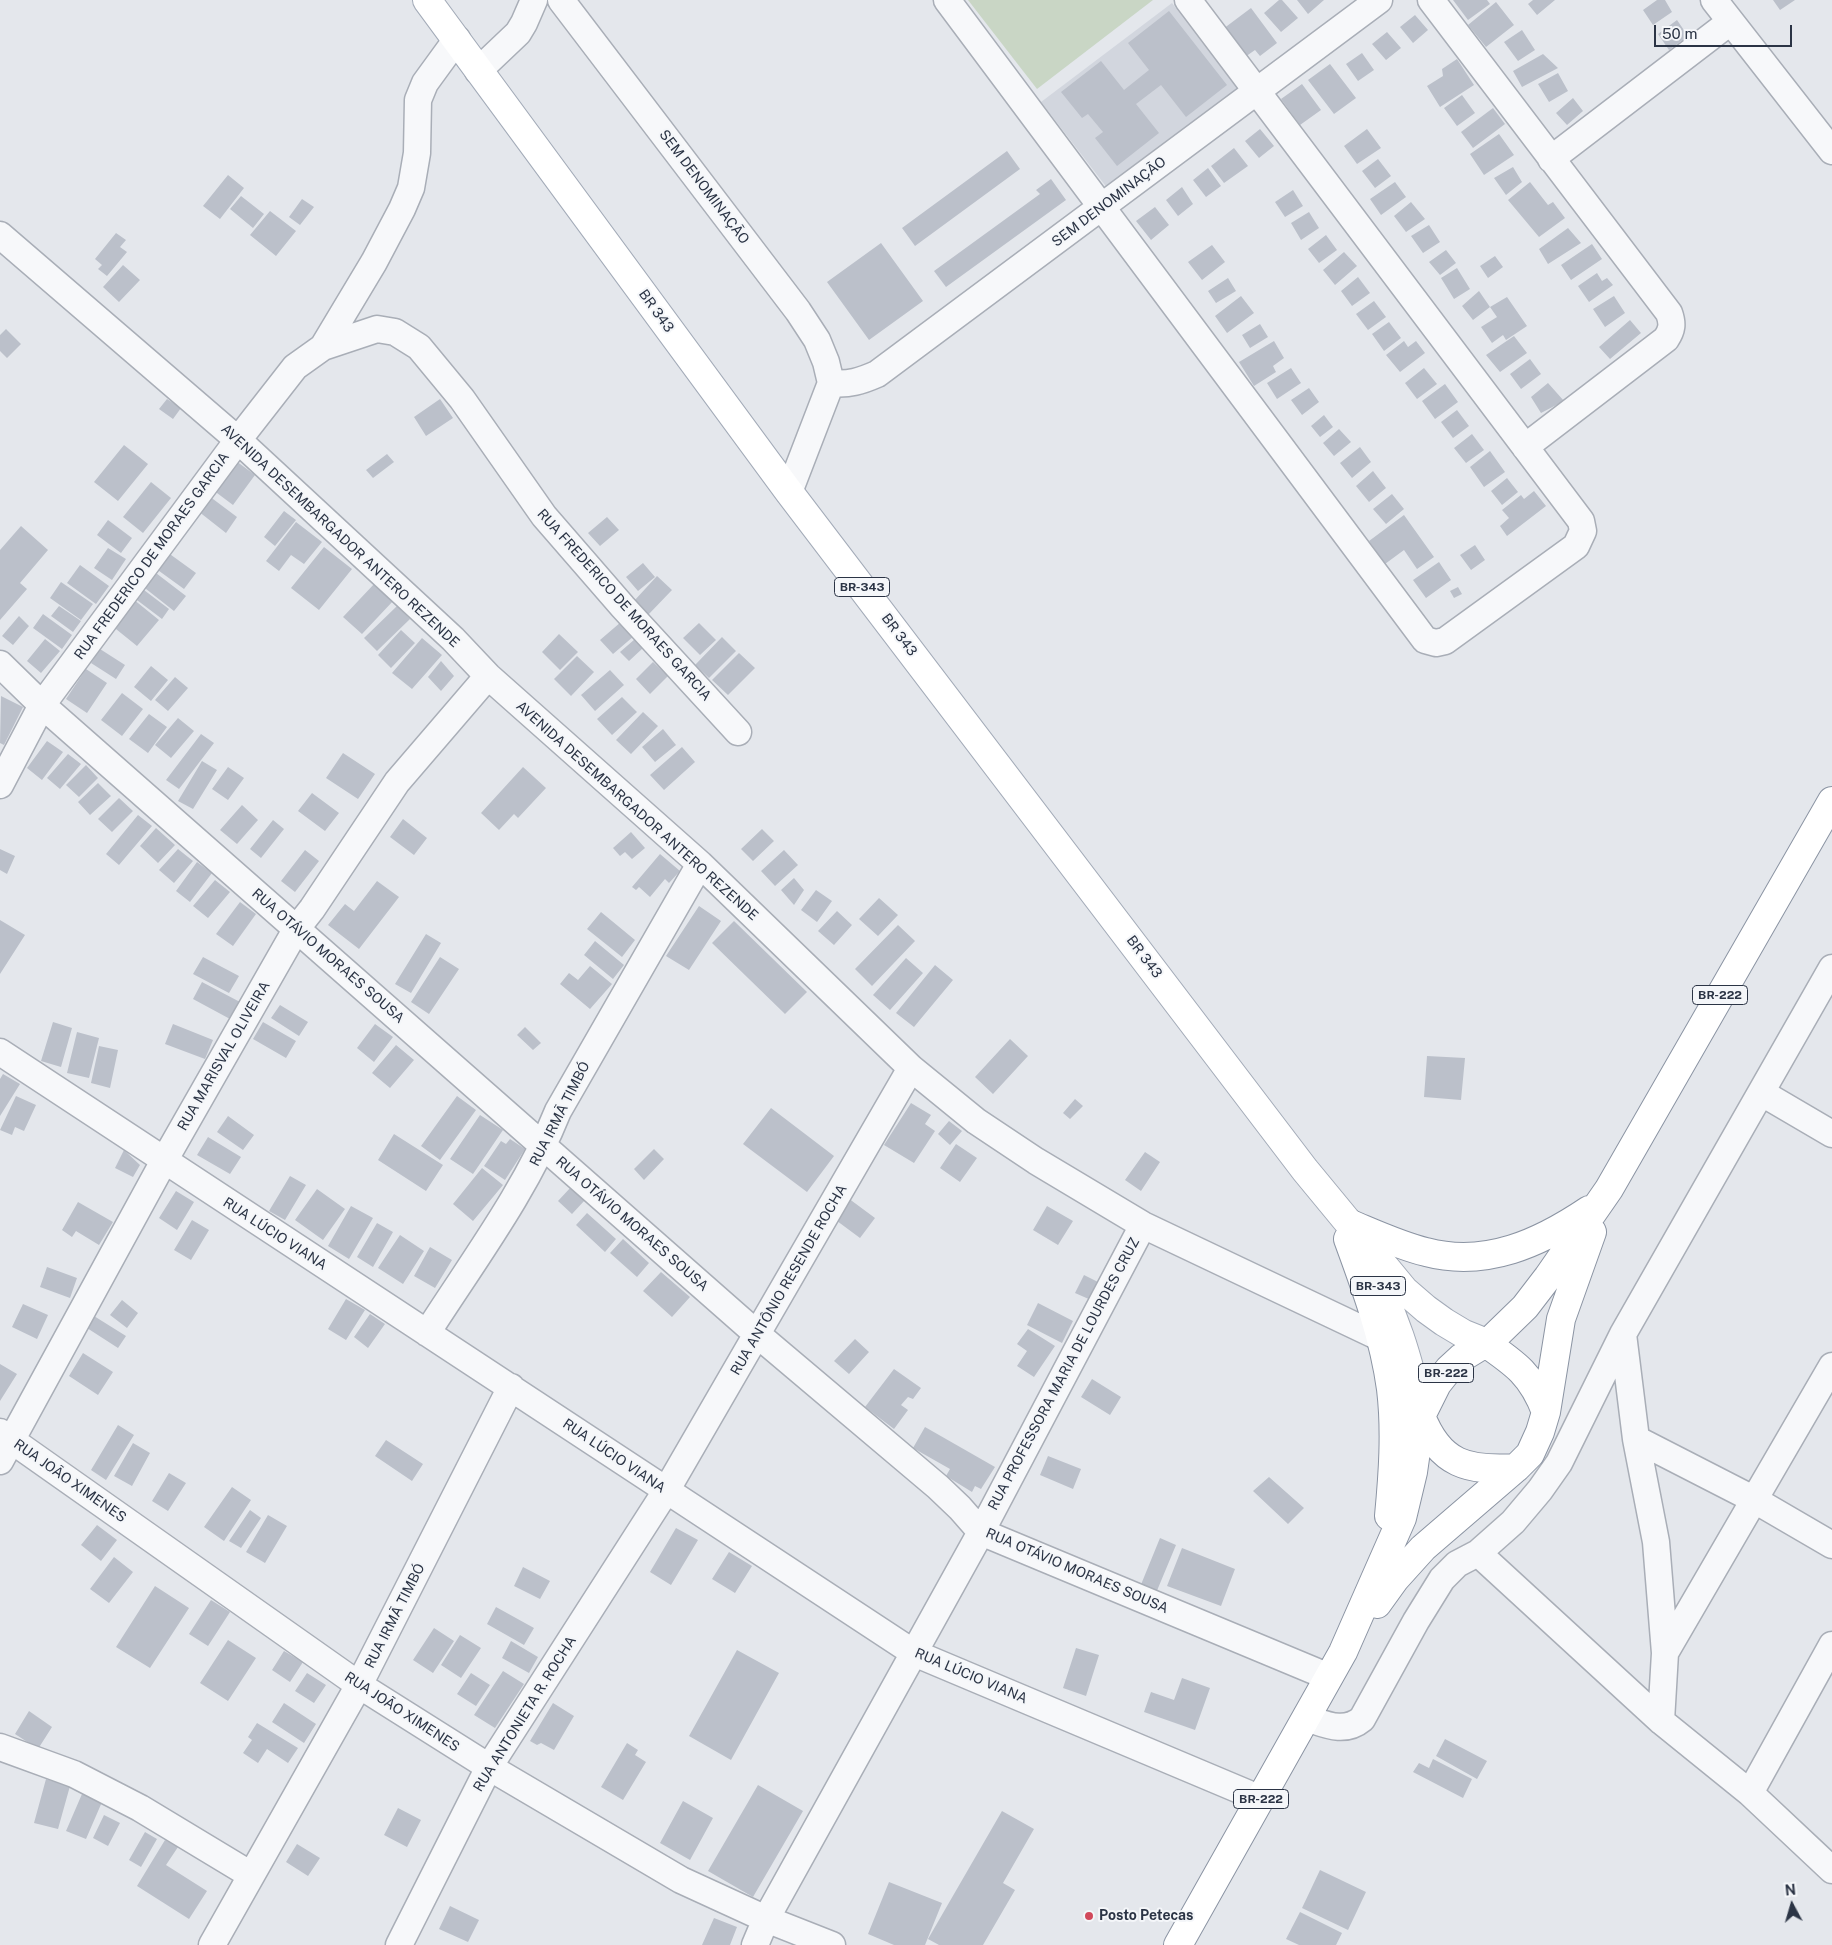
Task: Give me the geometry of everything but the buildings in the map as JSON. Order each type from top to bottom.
[{"type":"main road","name":"BR 343","points":[[427,0],[789,492],[1350,1231]]},
{"type":"main road","name":"BR-222","points":[[1178,1945],[1343,1652],[1402,1518],[1408,1496],[1421,1416],[1437,1384],[1461,1358],[1484,1342],[1492,1339],[1524,1307],[1548,1277],[1604,1196],[1832,801]]},
{"type":"main road","name":"BR-222","points":[[1343,1652],[1395,1579],[1422,1548],[1530,1454],[1536,1443],[1546,1412],[1561,1318],[1604,1196]]},
{"type":"main road","points":[[1350,1231],[1427,1253],[1469,1258],[1509,1252],[1541,1239],[1566,1225],[1604,1196]]},
{"type":"main road","points":[[1350,1231],[1381,1338],[1391,1390],[1392,1479],[1386,1556]]},
{"type":"main road","name":"BR-343","points":[[1350,1231],[1404,1290],[1426,1310],[1464,1334],[1484,1342],[1514,1363],[1529,1378],[1546,1412]]},
{"type":"main road","name":"BR-343","points":[[1350,1231],[1401,1336],[1421,1416],[1428,1434],[1437,1447],[1461,1463],[1480,1468],[1516,1468]]},
{"type":"street","points":[[478,71],[518,33],[534,0]]},
{"type":"street","name":"SEM DENOMINAÇÃO","points":[[562,0],[798,311],[817,340],[826,362],[831,383],[846,384],[861,381],[877,374],[1379,0]]},
{"type":"street","points":[[947,0],[1425,640],[1436,644],[1445,641],[1576,546],[1583,531],[1581,521],[1188,0]]},
{"type":"street","points":[[1431,0],[1669,313],[1672,326],[1671,333],[1666,339],[1526,447]]},
{"type":"street","points":[[1714,0],[1832,151]]},
{"type":"street","points":[[1551,160],[1730,22]]},
{"type":"street","points":[[323,346],[374,262],[402,209],[411,188],[417,153],[418,100],[425,83],[456,39]]},
{"type":"street","name":"AVENIDA DESEMBARGADOR ANTERO REZENDE","points":[[0,234],[238,440],[453,639],[488,676],[700,864],[911,1068],[976,1121],[1036,1161],[1144,1225],[1381,1338]]},
{"type":"street","name":"RUA FREDERICO DE MORAES GARCIA","points":[[0,784],[42,705],[238,440],[295,367],[323,346],[377,329],[396,332],[418,347],[462,399],[544,516],[623,607],[738,732]]},
{"type":"street","points":[[789,492],[831,383]]},
{"type":"street","name":"RUA OTÁVIO MORAES SOUSA","points":[[0,664],[42,705],[758,1334],[938,1487],[981,1532],[1329,1677]]},
{"type":"street","name":"RUA MARISVAL OLIVEIRA","points":[[4,1445],[297,928],[312,909],[397,782],[488,676]]},
{"type":"street","name":"RUA IRMÃ TIMBÓ","points":[[427,1333],[524,1182],[544,1146],[558,1111],[700,864]]},
{"type":"street","points":[[1306,1718],[1336,1727],[1347,1727],[1355,1725],[1362,1718],[1416,1621],[1442,1579],[1457,1564],[1478,1553],[1513,1522],[1560,1463],[1623,1334],[1832,968]]},
{"type":"street","name":"RUA LÚCIO VIANA","points":[[0,1052],[914,1653],[1261,1799]]},
{"type":"street","name":"RUA ANTÔNIO RESENDE ROCHA","points":[[666,1491],[911,1068]]},
{"type":"street","points":[[1762,1093],[1832,1134]]},
{"type":"street","name":"RUA PROFESSORA MARIA DE LOURDES CRUZ","points":[[755,1945],[766,1919],[981,1532],[1144,1225]]},
{"type":"street","points":[[1623,1334],[1636,1439],[1656,1542],[1664,1654],[1661,1721]]},
{"type":"street","points":[[1664,1654],[1832,1366]]},
{"type":"street","name":"RUA IRMÃ TIMBÓ","points":[[212,1945],[360,1685],[511,1387]]},
{"type":"street","points":[[1636,1439],[1753,1499],[1832,1545]]},
{"type":"street","name":"RUA JOÃO XIMENES","points":[[4,1445],[360,1685],[489,1767],[682,1880],[766,1919],[832,1945]]},
{"type":"street","name":"RUA ANTONIETA R. ROCHA","points":[[399,1945],[489,1767],[666,1491]]},
{"type":"street","points":[[1478,1553],[1661,1721],[1750,1793],[1832,1870]]},
{"type":"street","points":[[1750,1793],[1832,1645]]},
{"type":"street","points":[[0,1747],[74,1774],[140,1808],[251,1875]]},
{"type":"shaded area","points":[[1172,3],[1238,90],[1108,189],[1041,102]]},
{"type":"green space","points":[[968,0],[1153,0],[1037,89]]},
{"type":"place","name":"Posto Petecas","points":[[1089,1916]]}]
